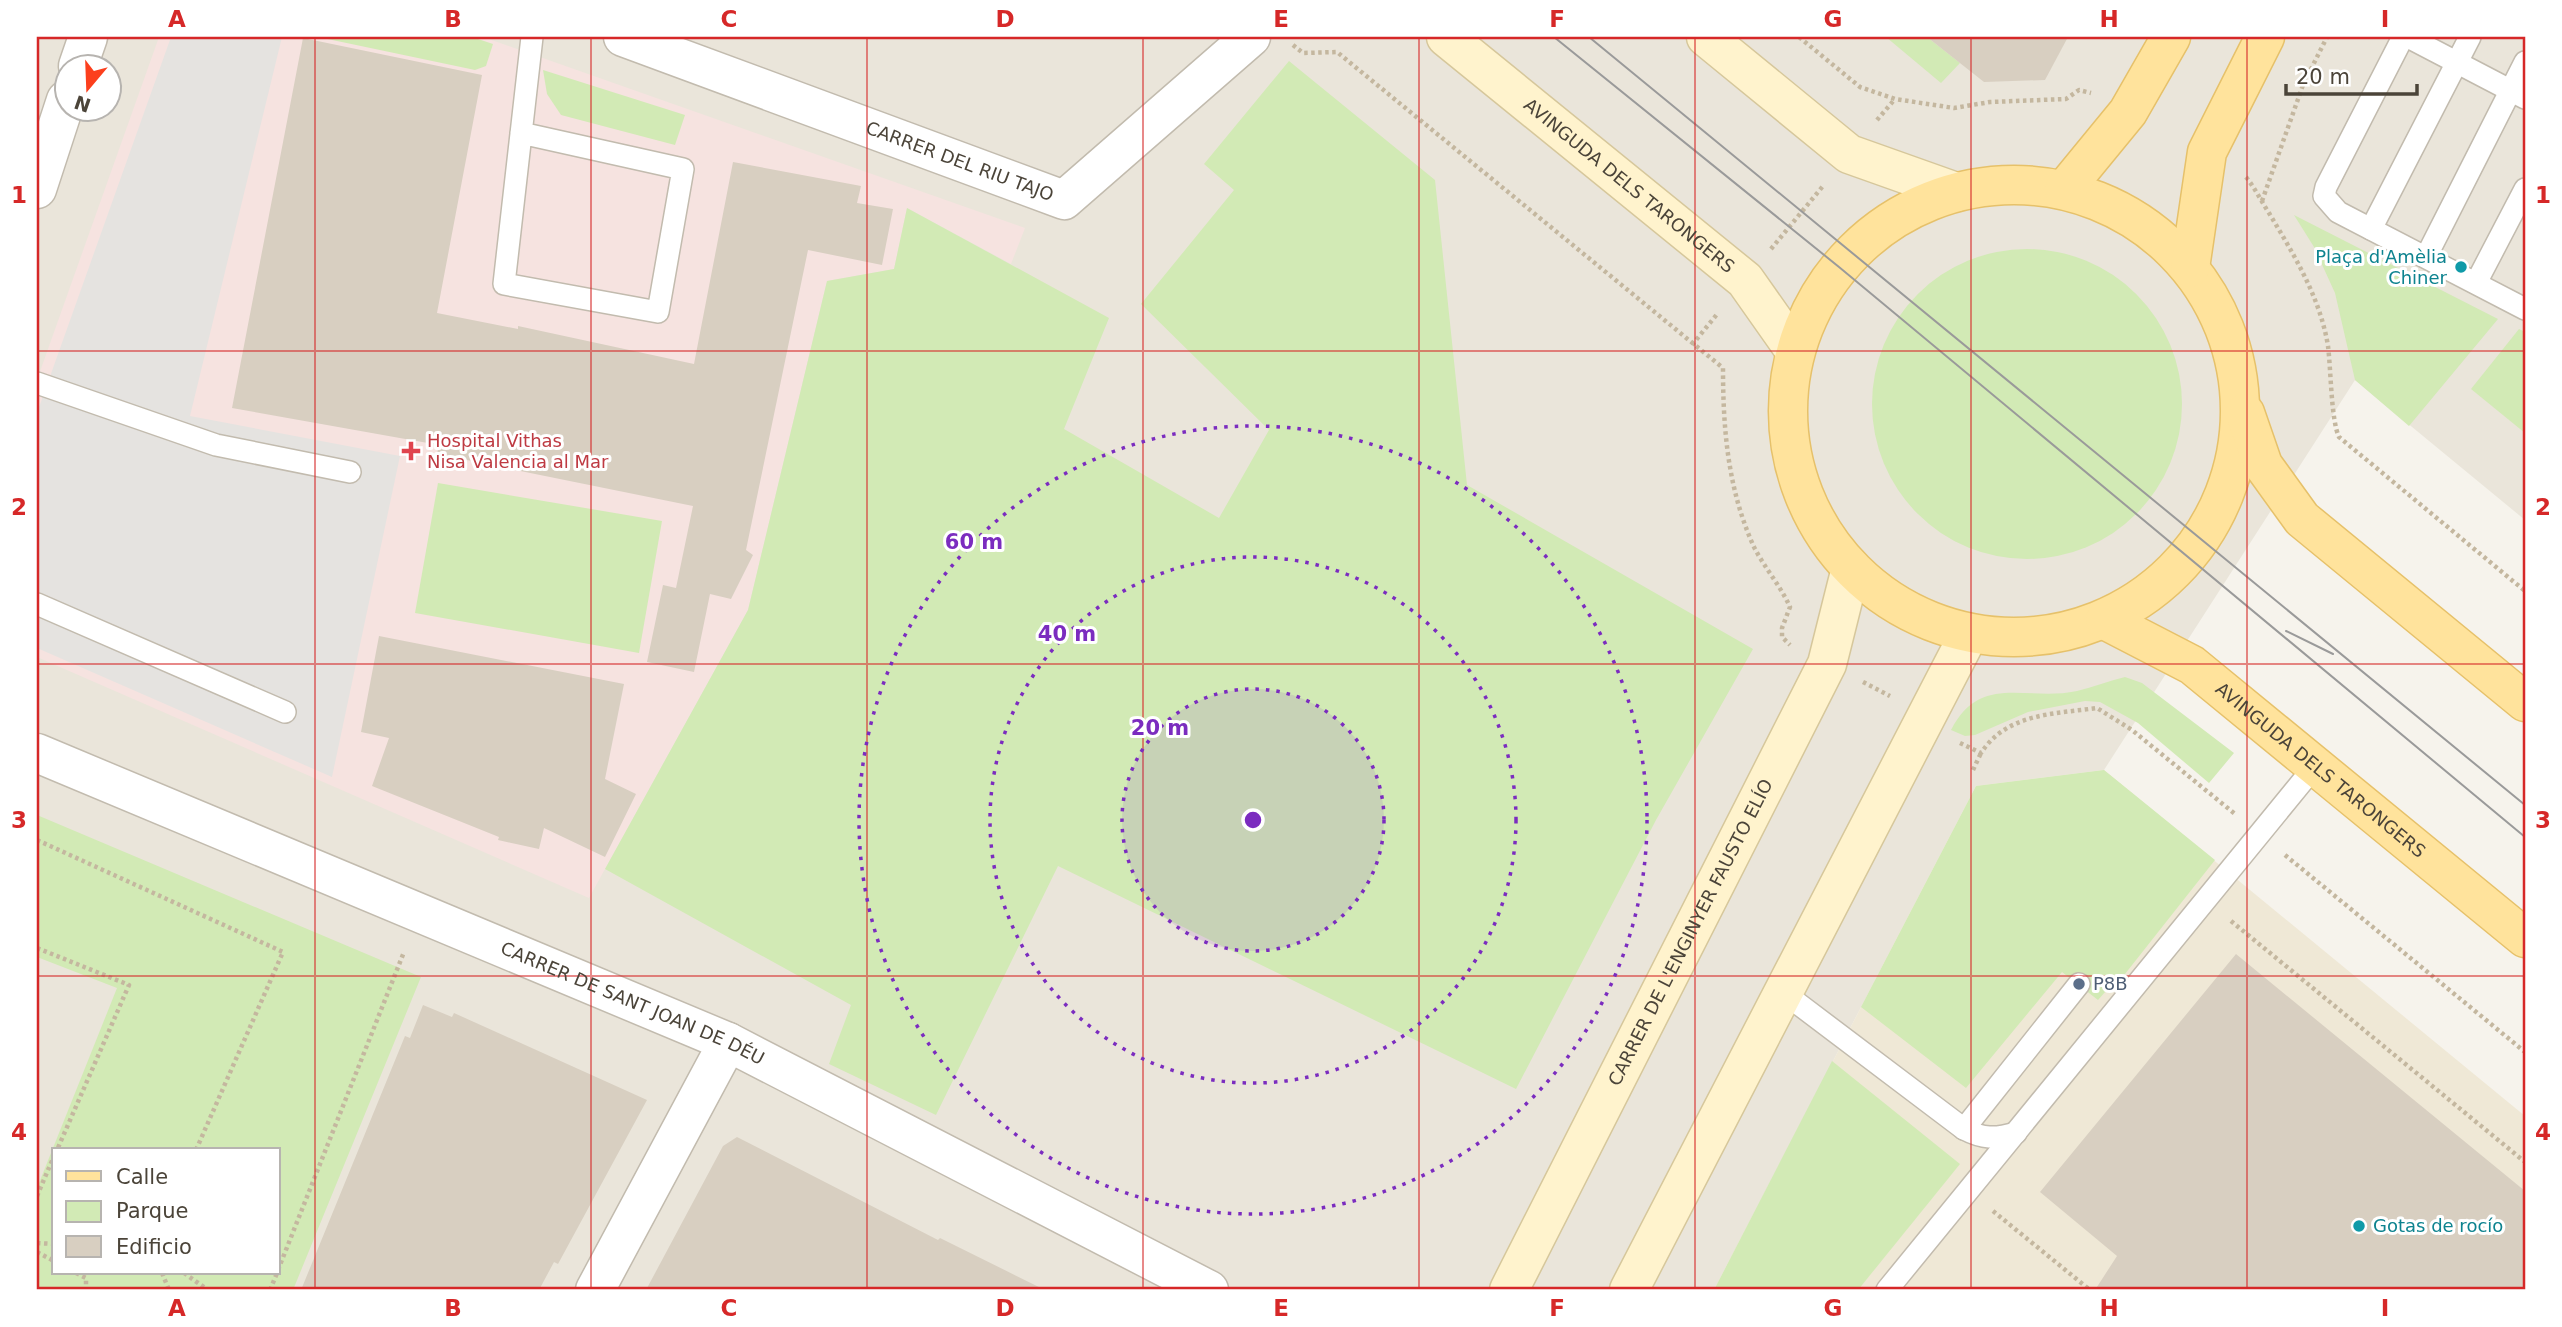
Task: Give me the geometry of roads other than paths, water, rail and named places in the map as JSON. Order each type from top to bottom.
[{"type":"main road","name":"AVINGUDA DELS TARONGERS","points":[[1446,37],[1745,280],[1795,351]]},
{"type":"main road","points":[[1706,37],[1849,154],[1956,192]]},
{"type":"main road","points":[[2064,190],[2128,112],[2171,37]]},
{"type":"main road","points":[[2190,268],[2207,152],[2265,37]]},
{"type":"main road","points":[[2238,375],[2240,414],[2236,452],[2224,498],[2203,539],[2187,559],[2150,594],[2105,620],[2071,631],[2038,637],[1969,634],[1904,610],[1851,568],[1822,532],[1798,478],[1789,444],[1787,397],[1795,351],[1812,307],[1852,252],[1900,215],[1956,192],[2004,186],[2064,190],[2100,202],[2133,219],[2164,241],[2190,268],[2213,301],[2229,337],[2238,375],[2248,429],[2263,466],[2302,519],[2525,702]]},
{"type":"main road","name":"CARRER DE L'ENGINYER FAUSTO ELÍO","points":[[1509,1290],[1827,664],[1851,568]]},
{"type":"main road","name":"AVINGUDA DELS TARONGERS","points":[[2105,620],[2192,665],[2525,938]]},
{"type":"main road","points":[[1629,1290],[1969,634]]},
{"type":"street","name":"CARRER DEL RIU TAJO","points":[[623,37],[1064,200],[1268,38]]},
{"type":"street","points":[[37,189],[59,122]]},
{"type":"street","name":"CARRER DE SANT JOAN DE DÉU","points":[[37,753],[728,1042],[1209,1290]]},
{"type":"street","points":[[595,1290],[728,1042]]},
{"type":"lane","points":[[521,133],[683,169],[658,312],[504,284],[521,133],[532,37]]},
{"type":"lane","points":[[2518,94],[2405,37],[2326,187],[2324,196],[2329,204],[2371,229],[2525,309]]},
{"type":"lane","points":[[2371,229],[2470,37]]},
{"type":"lane","points":[[2426,257],[2518,94],[2525,62]]},
{"type":"lane","points":[[2476,283],[2525,188]]},
{"type":"lane","points":[[37,383],[216,444],[350,472]]},
{"type":"lane","points":[[37,604],[285,712]]},
{"type":"lane","points":[[1887,1290],[2315,766]]},
{"type":"lane","points":[[1964,1129],[2079,984]]},
{"type":"lane","points":[[1784,993],[1964,1129],[1980,1137],[1996,1138],[2016,1133]]},
{"type":"tram line","points":[[1554,37],[1839,267],[2525,837]]},
{"type":"tram line","points":[[1589,37],[2525,805]]},
{"type":"tram line","points":[[2286,631],[2333,654]]},
{"type":"place","name":"Plaça d'Amèlia Chiner","points":[[2461,267]]},
{"type":"place","name":"Hospital Vithas Nisa Valencia al Mar","points":[[411,451]]},
{"type":"place","name":"P8B","points":[[2079,984]]},
{"type":"place","name":"Gotas de rocío","points":[[2359,1226]]}]
